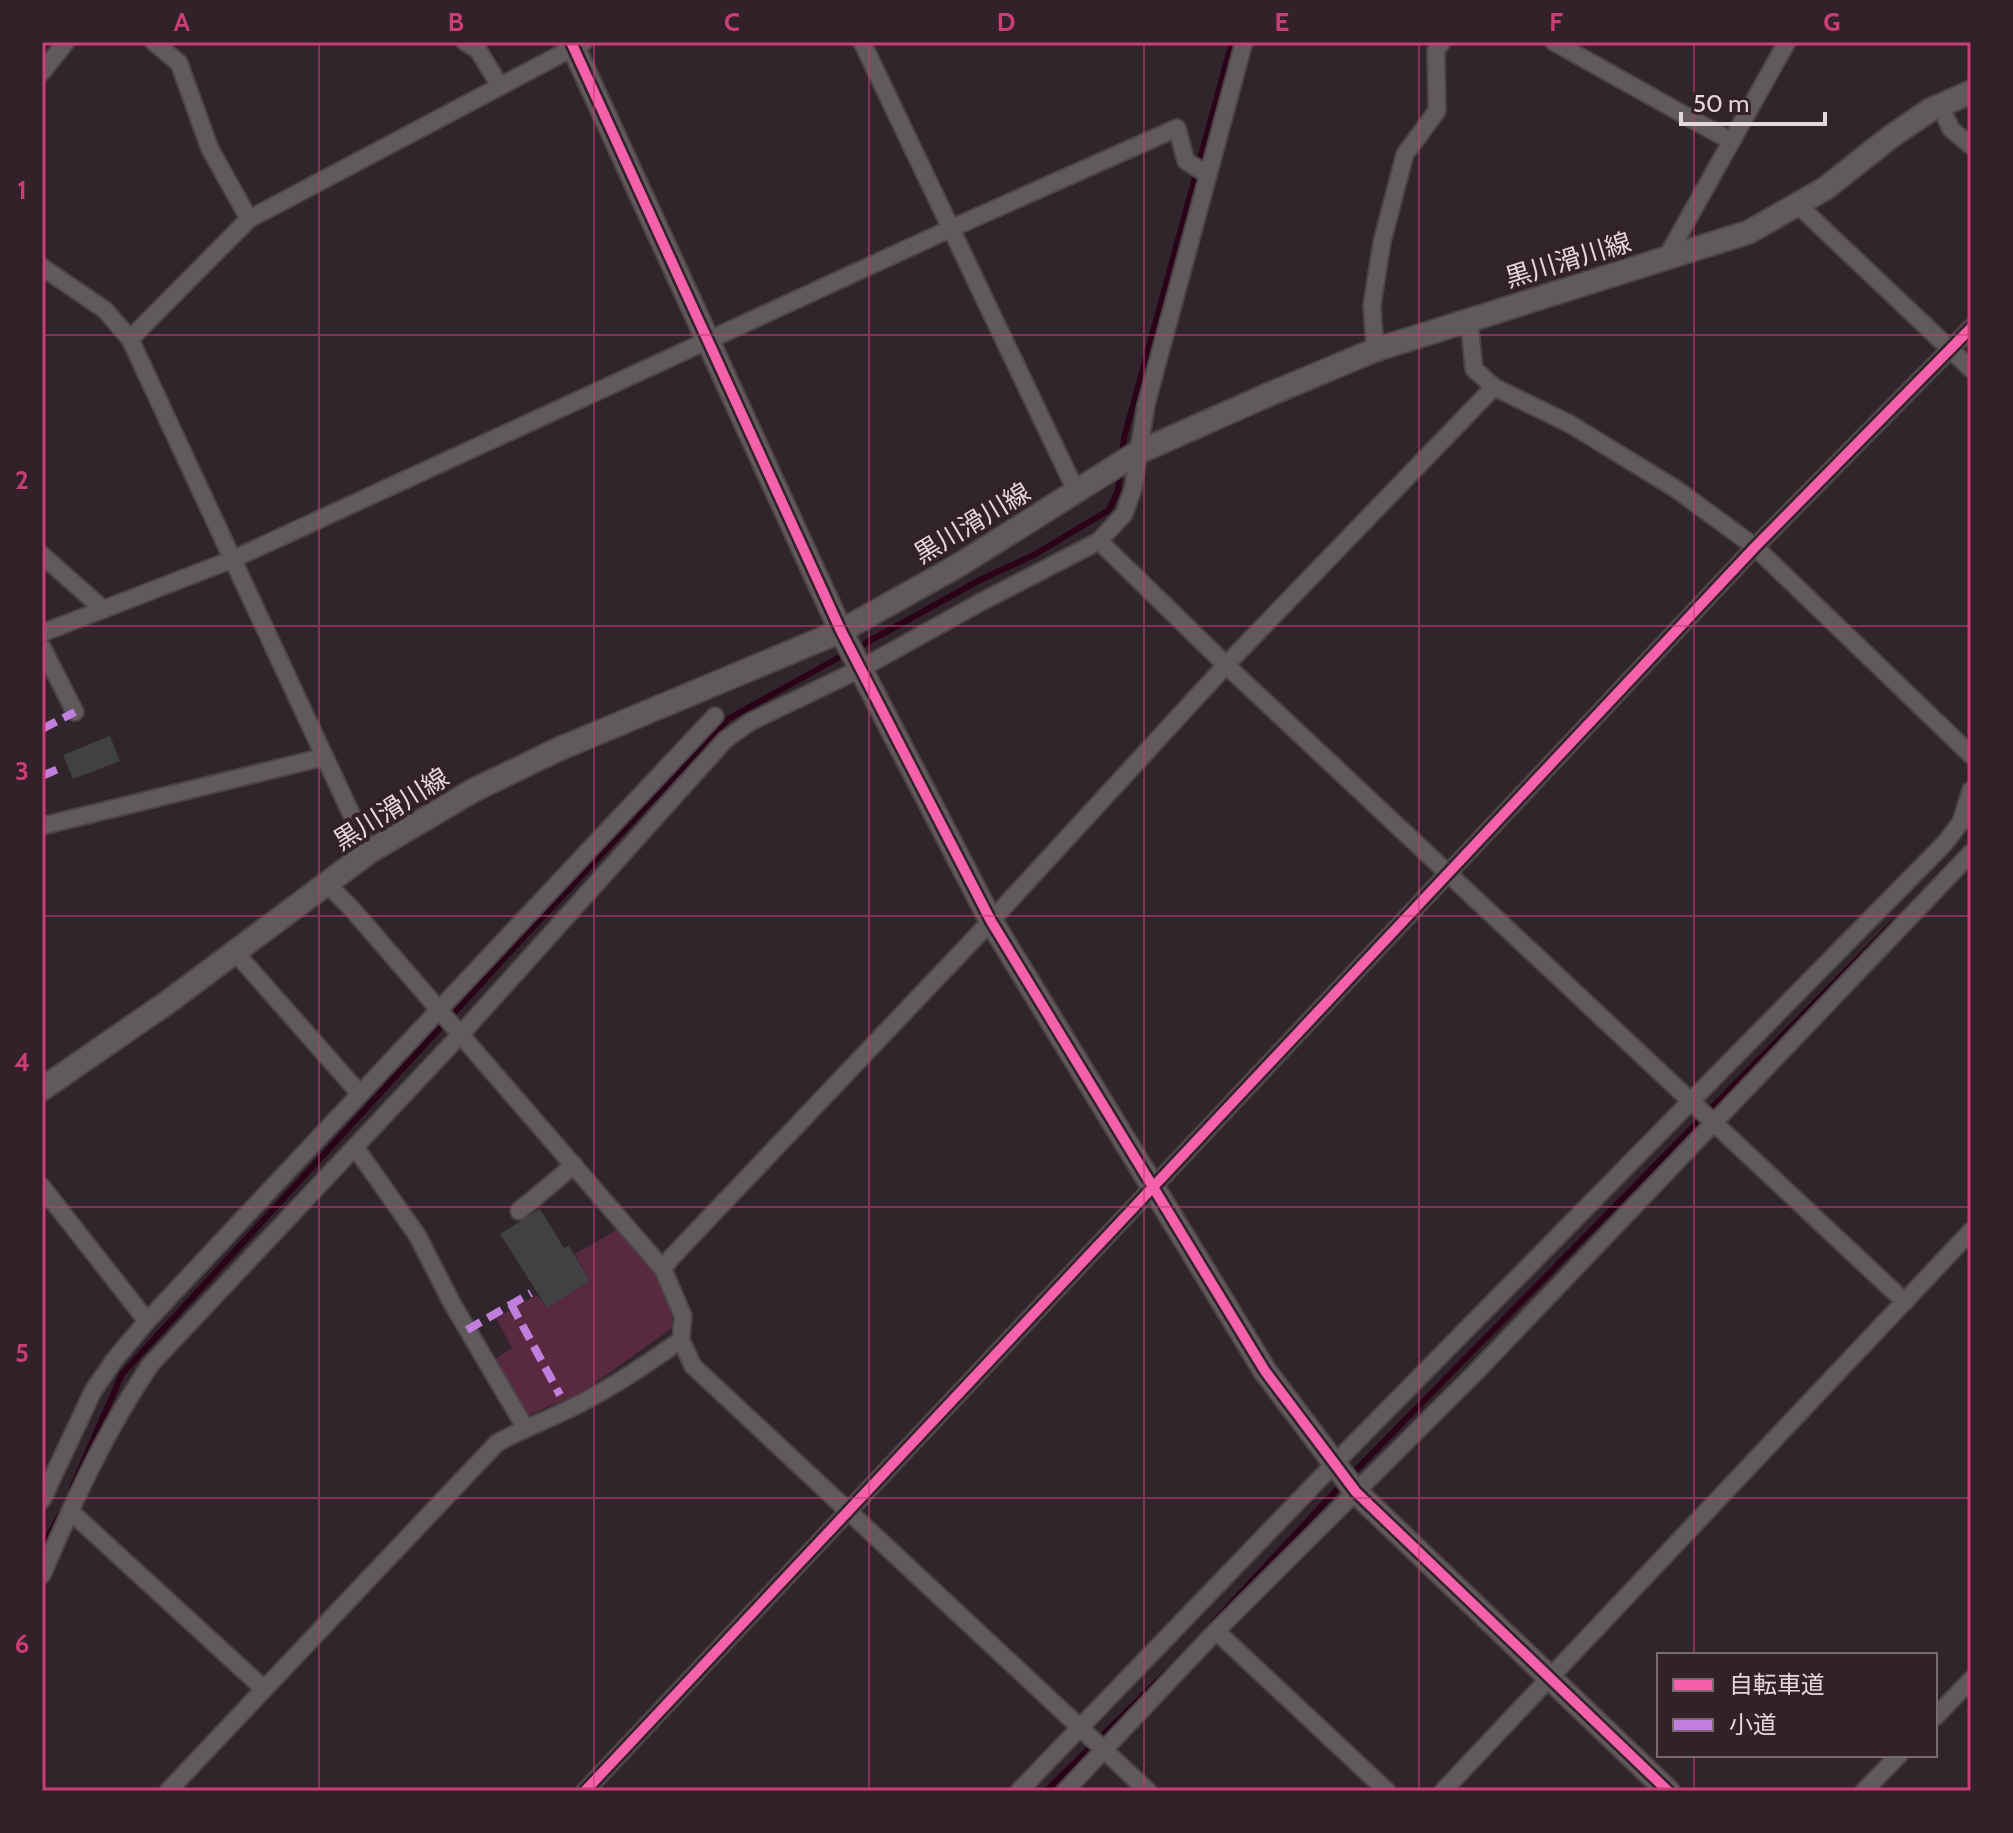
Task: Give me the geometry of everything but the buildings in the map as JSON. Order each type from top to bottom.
[{"type":"main road","points":[[576,44],[860,669],[991,921],[1265,1371],[1356,1492],[1668,1791]]},
{"type":"main road","name":"黒川滑川線","points":[[42,1089],[123,1034],[369,852],[474,790],[559,749],[841,631],[959,565],[1137,453],[1375,350],[1749,232],[1826,188],[1889,138],[1940,105],[1971,92]]},
{"type":"street","points":[[42,72],[66,42]]},
{"type":"street","points":[[154,42],[179,63],[210,149],[249,219]]},
{"type":"street","points":[[465,42],[478,50],[500,86]]},
{"type":"street","points":[[862,42],[1077,493]]},
{"type":"street","points":[[42,1575],[125,1401],[151,1364],[461,1034],[725,740],[750,722],[860,669],[1099,541],[1124,514],[1133,489],[1146,405],[1244,42]]},
{"type":"street","points":[[1375,350],[1372,305],[1382,242],[1405,154],[1437,111],[1436,50],[1442,42]]},
{"type":"street","points":[[1554,42],[1731,141]]},
{"type":"street","points":[[1665,260],[1787,42]]},
{"type":"street","points":[[130,339],[249,219],[576,44]]},
{"type":"street","points":[[1940,105],[1951,129],[1971,146]]},
{"type":"street","points":[[42,633],[231,560],[952,228],[1177,128],[1186,161],[1208,175]]},
{"type":"street","points":[[1797,204],[1971,369]]},
{"type":"street","points":[[42,267],[105,310],[130,339],[369,852]]},
{"type":"street","points":[[1469,320],[1474,369],[1494,387],[1570,424],[1650,473],[1755,547],[1971,755]]},
{"type":"street","points":[[585,1791],[1755,547],[1971,328]]},
{"type":"street","points":[[663,1269],[857,1059],[991,921],[1226,665],[1494,387]]},
{"type":"street","points":[[1099,541],[1226,665],[1905,1302]]},
{"type":"street","points":[[42,555],[103,609]]},
{"type":"street","points":[[42,647],[75,712]]},
{"type":"street","points":[[42,1500],[93,1391],[147,1321],[715,716]]},
{"type":"street","points":[[42,826],[324,757]]},
{"type":"street","points":[[1019,1791],[1945,843],[1961,822],[1971,790]]},
{"type":"street","points":[[1065,1791],[1216,1631],[1476,1372],[1971,853]]},
{"type":"street","points":[[326,883],[352,909],[663,1269],[683,1316],[681,1340],[693,1366],[1148,1791]]},
{"type":"street","points":[[235,952],[360,1094]]},
{"type":"street","points":[[355,1147],[417,1235],[453,1305],[525,1427]]},
{"type":"street","points":[[519,1211],[574,1165]]},
{"type":"street","points":[[42,1187],[147,1321]]},
{"type":"street","points":[[1443,1791],[1970,1234]]},
{"type":"street","points":[[168,1791],[497,1443],[632,1374],[681,1340]]},
{"type":"street","points":[[70,1511],[263,1688]]},
{"type":"street","points":[[1216,1631],[1387,1791]]},
{"type":"street","points":[[1937,1715],[1971,1680]]},
{"type":"street","points":[[1864,1791],[1897,1757]]},
{"type":"shaded area","points":[[620,1228],[665,1288],[672,1309],[672,1328],[581,1393],[528,1415],[492,1361],[512,1348],[496,1318],[537,1295],[547,1308],[590,1281],[575,1254]]},
{"type":"waterway","points":[[1122,456],[1124,438],[1232,42]]},
{"type":"waterway","points":[[857,648],[980,580],[1034,555],[1109,510],[1118,490],[1120,471]]},
{"type":"waterway","points":[[72,1488],[122,1374],[510,952],[728,719],[847,653]]},
{"type":"waterway","points":[[1351,1475],[1895,921]]},
{"type":"waterway","points":[[1212,1624],[1343,1483]]},
{"type":"waterway","points":[[42,1548],[61,1513]]},
{"type":"waterway","points":[[1046,1791],[1166,1673]]},
{"type":"marked path","points":[[42,729],[75,712]]},
{"type":"marked path","points":[[42,776],[63,767]]},
{"type":"marked path","points":[[467,1330],[531,1293]]},
{"type":"marked path","points":[[511,1304],[560,1395]]},
{"type":"cycle path","points":[[571,42],[841,631],[991,921],[1265,1371],[1356,1492],[1668,1791]]},
{"type":"cycle path","points":[[585,1791],[1755,547],[1971,328]]}]
